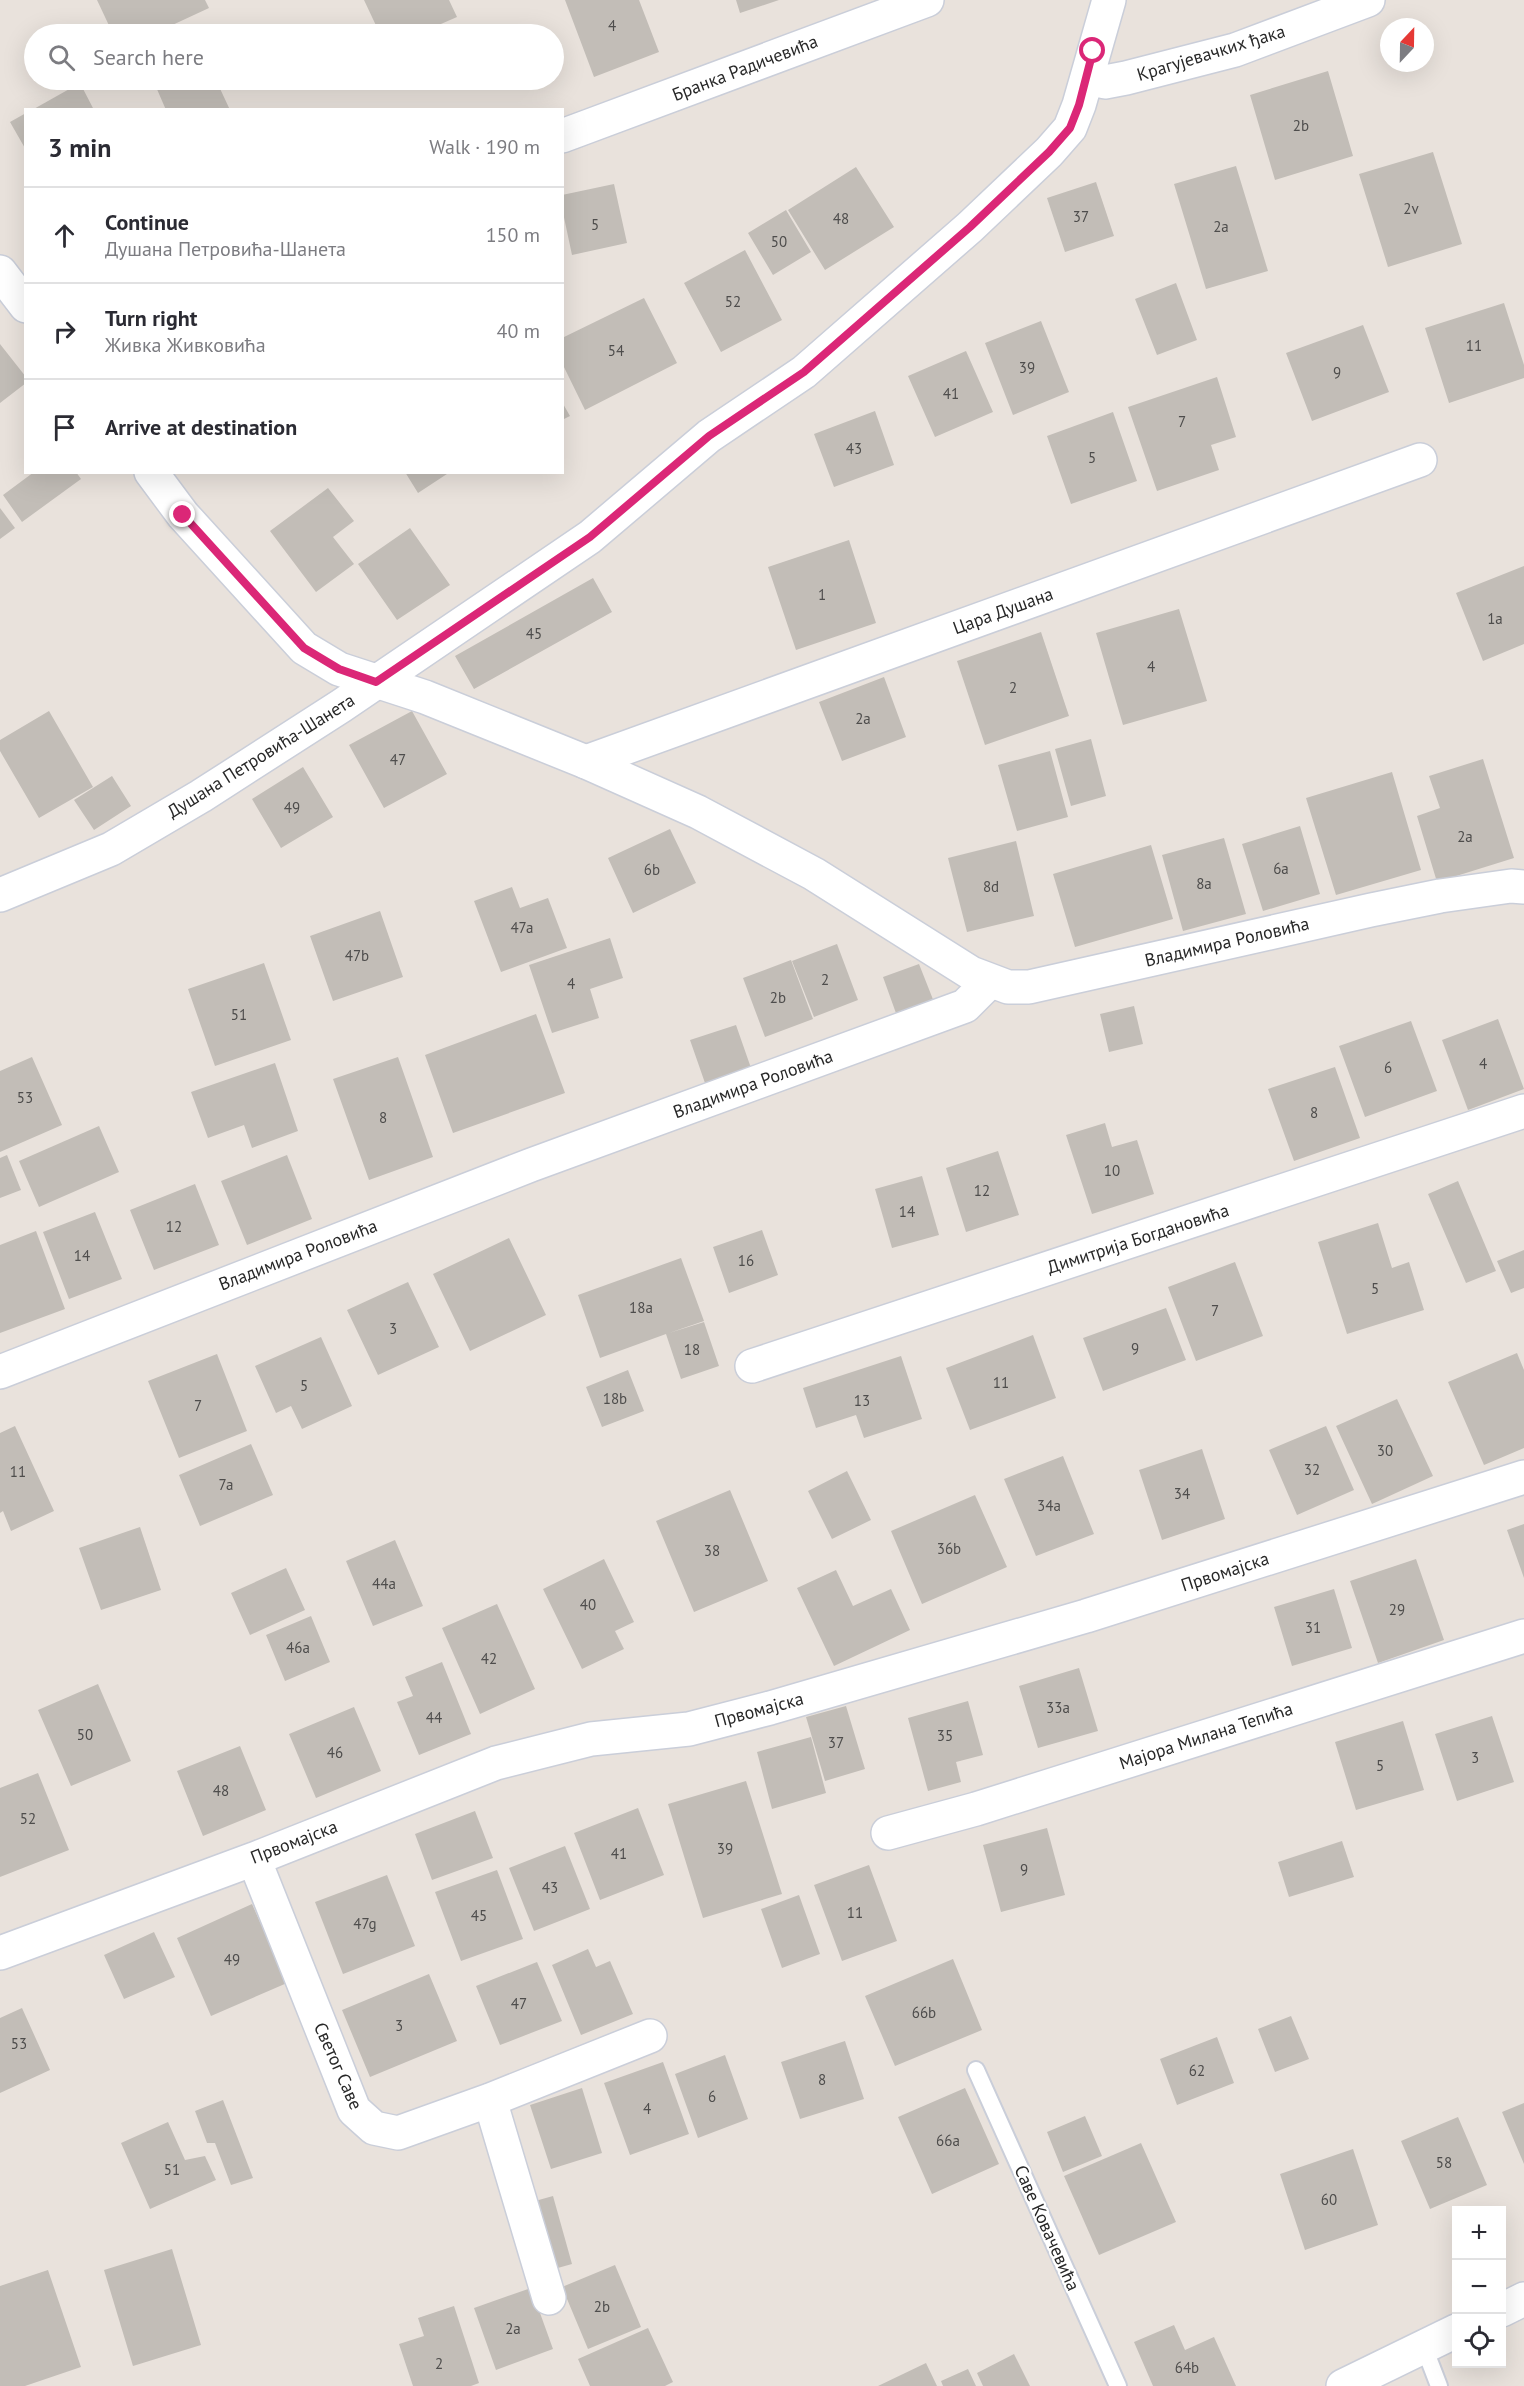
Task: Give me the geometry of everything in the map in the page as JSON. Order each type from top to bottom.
[{"type":"street","name":"Бранка Радичевића","points":[[564,135],[927,0]]},
{"type":"street","name":"Душана Петровића-Шанета","points":[[0,895],[111,849],[201,796],[376,682],[590,537],[709,436],[804,372],[970,227],[1049,152],[1070,128],[1109,0]]},
{"type":"street","name":"Крагујевачких ђака","points":[[1087,78],[1105,82],[1235,50],[1368,0]]},
{"type":"street","points":[[0,272],[24,303]]},
{"type":"street","name":"Цара Душана","points":[[586,762],[1420,460]]},
{"type":"street","points":[[152,474],[183,515],[304,648],[339,669],[425,697],[586,762],[698,813],[814,874],[958,966],[989,982]]},
{"type":"street","name":"Владимира Роловића","points":[[0,1372],[531,1165],[965,1006],[989,982],[1008,987],[1029,987],[1440,896],[1511,886],[1524,887]]},
{"type":"street","name":"Димитрија Богдановића","points":[[752,1366],[1524,1111]]},
{"type":"street","name":"Првомајска","points":[[0,1953],[254,1858],[496,1763],[591,1739],[688,1729],[770,1708],[1086,1616],[1524,1477]]},
{"type":"street","name":"Мајора Милана Тепића","points":[[888,1833],[976,1809],[1524,1636]]},
{"type":"street","name":"Светог Саве","points":[[254,1858],[354,2110],[374,2128],[398,2133],[490,2100],[650,2036]]},
{"type":"street","points":[[490,2100],[549,2298]]},
{"type":"street","points":[[1506,2308],[1524,2299]]},
{"type":"street","points":[[1343,2386],[1452,2333]]},
{"type":"lane","name":"Саве Ковачевића","points":[[976,2070],[1118,2386]]},
{"type":"lane","points":[[1424,2347],[1439,2386]]},
{"type":"building","points":[[97,0],[205,0],[209,8],[175,24],[108,24]]},
{"type":"building","points":[[364,0],[449,0],[457,17],[441,24],[375,24]]},
{"type":"building","points":[[565,0],[639,0],[659,52],[594,77]]},
{"type":"building","points":[[736,0],[779,0],[740,13]]},
{"type":"building","points":[[1328,71],[1353,156],[1275,180],[1250,95]]},
{"type":"building","points":[[68,90],[84,90],[93,108],[36,108]]},
{"type":"building","points":[[157,90],[221,90],[229,108],[165,108]]},
{"type":"building","points":[[24,114],[24,146],[10,122]]},
{"type":"building","points":[[1433,152],[1462,244],[1388,267],[1359,174]]},
{"type":"building","points":[[1236,166],[1268,271],[1206,289],[1174,184]]},
{"type":"building","points":[[856,167],[894,227],[825,270],[788,210]]},
{"type":"building","points":[[1096,182],[1114,236],[1065,252],[1047,198]]},
{"type":"building","points":[[614,184],[627,243],[572,255],[564,217],[564,195]]},
{"type":"building","points":[[786,210],[811,252],[773,275],[748,233]]},
{"type":"building","points":[[745,250],[782,320],[721,352],[684,283]]},
{"type":"building","points":[[1176,283],[1197,340],[1157,355],[1135,299]]},
{"type":"building","points":[[644,298],[677,363],[585,410],[564,367],[564,337]]},
{"type":"building","points":[[1504,303],[1524,365],[1524,378],[1449,403],[1425,328]]},
{"type":"building","points":[[1041,321],[1069,392],[1013,415],[985,343]]},
{"type":"building","points":[[1363,325],[1389,392],[1312,421],[1286,353]]},
{"type":"building","points":[[0,344],[24,374],[24,385],[0,403]]},
{"type":"building","points":[[966,351],[993,412],[935,437],[908,376]]},
{"type":"building","points":[[1217,377],[1236,437],[1211,445],[1219,470],[1157,491],[1128,407]]},
{"type":"building","points":[[564,406],[570,416],[564,419]]},
{"type":"building","points":[[875,411],[894,465],[834,487],[814,434]]},
{"type":"building","points":[[1113,412],[1137,481],[1071,504],[1047,436]]},
{"type":"building","points":[[31,474],[77,474],[81,479],[22,522],[3,495]]},
{"type":"building","points":[[406,474],[447,474],[418,493]]},
{"type":"building","points":[[328,488],[354,521],[333,537],[354,564],[316,592],[270,531]]},
{"type":"building","points":[[0,508],[15,528],[0,539]]},
{"type":"building","points":[[410,528],[450,585],[397,620],[358,564]]},
{"type":"building","points":[[849,540],[876,623],[796,650],[768,567]]},
{"type":"building","points":[[1524,566],[1524,644],[1483,661],[1456,593]]},
{"type":"building","points":[[593,578],[612,612],[474,689],[455,656]]},
{"type":"building","points":[[1179,609],[1207,701],[1123,725],[1096,633]]},
{"type":"building","points":[[1041,632],[1069,716],[985,745],[957,661]]},
{"type":"building","points":[[884,677],[906,737],[842,761],[819,702]]},
{"type":"building","points":[[49,711],[93,787],[39,818],[0,751],[0,740]]},
{"type":"building","points":[[412,711],[447,774],[384,808],[349,745]]},
{"type":"building","points":[[1091,739],[1106,796],[1071,806],[1055,749]]},
{"type":"building","points":[[1050,751],[1068,817],[1017,831],[998,765]]},
{"type":"building","points":[[1483,759],[1514,858],[1437,882],[1417,816],[1440,808],[1429,776]]},
{"type":"building","points":[[303,767],[333,817],[281,848],[252,799]]},
{"type":"building","points":[[1392,772],[1421,870],[1336,895],[1306,798]]},
{"type":"building","points":[[112,776],[131,806],[94,830],[74,800]]},
{"type":"building","points":[[1300,826],[1320,894],[1263,911],[1242,844]]},
{"type":"building","points":[[670,829],[696,883],[633,913],[608,858]]},
{"type":"building","points":[[1224,838],[1246,914],[1183,931],[1162,855]]},
{"type":"building","points":[[1016,841],[1034,916],[967,932],[948,858]]},
{"type":"building","points":[[1151,845],[1173,919],[1075,947],[1053,874]]},
{"type":"building","points":[[512,887],[520,908],[548,898],[567,948],[501,972],[474,901]]},
{"type":"building","points":[[380,911],[403,977],[333,1001],[310,936]]},
{"type":"building","points":[[610,938],[623,978],[590,989],[599,1018],[552,1033],[529,965]]},
{"type":"building","points":[[837,944],[858,1000],[814,1017],[792,961]]},
{"type":"building","points":[[791,960],[813,1019],[765,1037],[743,978]]},
{"type":"building","points":[[264,963],[291,1040],[215,1066],[188,989]]},
{"type":"building","points":[[919,964],[934,1002],[897,1016],[883,977]]},
{"type":"building","points":[[1134,1006],[1143,1044],[1109,1052],[1100,1014]]},
{"type":"building","points":[[536,1014],[565,1093],[453,1133],[425,1055]]},
{"type":"building","points":[[1498,1019],[1524,1089],[1468,1110],[1442,1040]]},
{"type":"building","points":[[1411,1021],[1437,1091],[1365,1117],[1339,1046]]},
{"type":"building","points":[[736,1025],[751,1068],[705,1083],[690,1040]]},
{"type":"building","points":[[32,1057],[62,1125],[0,1152],[0,1071]]},
{"type":"building","points":[[398,1057],[433,1157],[369,1180],[333,1079]]},
{"type":"building","points":[[275,1063],[298,1131],[252,1148],[244,1125],[208,1138],[191,1092]]},
{"type":"building","points":[[1335,1067],[1360,1138],[1294,1161],[1268,1089]]},
{"type":"building","points":[[1105,1123],[1112,1147],[1137,1140],[1154,1194],[1092,1214],[1066,1135]]},
{"type":"building","points":[[99,1126],[119,1172],[39,1207],[19,1161]]},
{"type":"building","points":[[998,1151],[1019,1215],[966,1232],[946,1168]]},
{"type":"building","points":[[7,1155],[21,1190],[0,1198],[0,1158]]},
{"type":"building","points":[[287,1155],[312,1219],[247,1245],[221,1181]]},
{"type":"building","points":[[922,1176],[939,1235],[892,1248],[875,1189]]},
{"type":"building","points":[[1458,1181],[1496,1271],[1466,1283],[1428,1194]]},
{"type":"building","points":[[195,1184],[219,1245],[154,1270],[130,1210]]},
{"type":"building","points":[[95,1212],[122,1279],[69,1299],[43,1232]]},
{"type":"building","points":[[1378,1223],[1392,1268],[1409,1262],[1424,1310],[1347,1334],[1318,1242]]},
{"type":"building","points":[[762,1230],[778,1275],[729,1293],[713,1247]]},
{"type":"building","points":[[36,1231],[65,1309],[0,1333],[0,1245]]},
{"type":"building","points":[[509,1238],[546,1315],[470,1351],[433,1274]]},
{"type":"building","points":[[1524,1250],[1524,1288],[1511,1293],[1497,1261]]},
{"type":"building","points":[[681,1258],[704,1321],[669,1333],[704,1322],[719,1366],[681,1379],[666,1334],[600,1358],[578,1295]]},
{"type":"building","points":[[1235,1262],[1263,1336],[1196,1361],[1168,1287]]},
{"type":"building","points":[[408,1282],[439,1347],[378,1375],[347,1310]]},
{"type":"building","points":[[1166,1308],[1186,1360],[1103,1391],[1083,1338]]},
{"type":"building","points":[[1033,1335],[1056,1398],[970,1430],[946,1368]]},
{"type":"building","points":[[321,1337],[352,1406],[302,1429],[291,1406],[276,1413],[255,1366]]},
{"type":"building","points":[[1517,1353],[1524,1370],[1524,1448],[1484,1465],[1448,1382]]},
{"type":"building","points":[[217,1354],[247,1431],[179,1458],[148,1381]]},
{"type":"building","points":[[901,1356],[922,1419],[864,1438],[856,1415],[816,1428],[803,1388]]},
{"type":"building","points":[[628,1370],[644,1411],[602,1427],[586,1387]]},
{"type":"building","points":[[1397,1399],[1433,1476],[1372,1504],[1336,1426]]},
{"type":"building","points":[[15,1426],[54,1511],[11,1531],[3,1511],[0,1513],[0,1433]]},
{"type":"building","points":[[1326,1426],[1354,1490],[1297,1515],[1269,1450]]},
{"type":"building","points":[[251,1444],[273,1495],[200,1526],[179,1475]]},
{"type":"building","points":[[1202,1449],[1225,1519],[1162,1540],[1139,1470]]},
{"type":"building","points":[[1063,1456],[1094,1534],[1036,1556],[1004,1479]]},
{"type":"building","points":[[847,1471],[871,1520],[832,1539],[808,1491]]},
{"type":"building","points":[[730,1490],[768,1581],[694,1612],[656,1521]]},
{"type":"building","points":[[975,1495],[1007,1567],[922,1604],[891,1531]]},
{"type":"building","points":[[1524,1524],[1524,1578],[1507,1530]]},
{"type":"building","points":[[140,1527],[161,1590],[101,1610],[79,1548]]},
{"type":"building","points":[[395,1540],[423,1606],[373,1626],[346,1561]]},
{"type":"building","points":[[604,1559],[634,1622],[615,1631],[624,1649],[582,1669],[543,1589]]},
{"type":"building","points":[[1416,1559],[1444,1640],[1378,1663],[1350,1581]]},
{"type":"building","points":[[286,1568],[305,1610],[250,1635],[231,1593]]},
{"type":"building","points":[[836,1570],[853,1606],[891,1589],[910,1630],[834,1666],[797,1588]]},
{"type":"building","points":[[1334,1589],[1352,1648],[1292,1666],[1274,1607]]},
{"type":"building","points":[[497,1604],[535,1689],[480,1714],[442,1628]]},
{"type":"building","points":[[311,1616],[330,1662],[285,1681],[266,1635]]},
{"type":"building","points":[[442,1662],[471,1734],[419,1755],[397,1702],[413,1696],[405,1677]]},
{"type":"building","points":[[1079,1668],[1098,1731],[1038,1748],[1019,1686]]},
{"type":"building","points":[[98,1684],[131,1761],[71,1786],[38,1710]]},
{"type":"building","points":[[968,1701],[983,1755],[956,1762],[961,1782],[928,1791],[908,1718]]},
{"type":"building","points":[[846,1706],[865,1769],[825,1781],[806,1717]]},
{"type":"building","points":[[354,1707],[381,1771],[316,1798],[289,1734]]},
{"type":"building","points":[[1492,1716],[1514,1782],[1457,1801],[1435,1734]]},
{"type":"building","points":[[1403,1721],[1424,1790],[1356,1810],[1335,1742]]},
{"type":"building","points":[[811,1737],[826,1793],[772,1809],[757,1752]]},
{"type":"building","points":[[240,1746],[266,1810],[203,1836],[177,1771]]},
{"type":"building","points":[[38,1773],[69,1850],[0,1877],[0,1788]]},
{"type":"building","points":[[746,1781],[782,1894],[703,1918],[668,1804]]},
{"type":"building","points":[[638,1808],[664,1875],[600,1900],[574,1833]]},
{"type":"building","points":[[475,1811],[493,1858],[432,1880],[415,1834]]},
{"type":"building","points":[[1047,1828],[1065,1895],[1001,1912],[983,1845]]},
{"type":"building","points":[[1342,1841],[1354,1877],[1289,1897],[1278,1862]]},
{"type":"building","points":[[565,1846],[590,1909],[534,1931],[509,1868]]},
{"type":"building","points":[[869,1865],[897,1941],[842,1961],[814,1885]]},
{"type":"building","points":[[497,1870],[523,1939],[461,1961],[435,1892]]},
{"type":"building","points":[[387,1875],[415,1946],[343,1974],[315,1902]]},
{"type":"building","points":[[799,1895],[820,1954],[782,1968],[761,1909]]},
{"type":"building","points":[[252,1904],[287,1983],[211,2016],[177,1938]]},
{"type":"building","points":[[154,1932],[175,1977],[124,1999],[104,1955]]},
{"type":"building","points":[[588,1949],[596,1967],[610,1961],[633,2014],[581,2035],[552,1965]]},
{"type":"building","points":[[953,1959],[982,2030],[895,2066],[865,1996]]},
{"type":"building","points":[[537,1962],[562,2021],[500,2045],[476,1986]]},
{"type":"building","points":[[429,1974],[457,2041],[370,2077],[342,2010]]},
{"type":"building","points":[[22,2008],[50,2070],[0,2093],[0,2018]]},
{"type":"building","points":[[1291,2016],[1309,2059],[1275,2072],[1258,2029]]},
{"type":"building","points":[[1217,2037],[1234,2083],[1177,2105],[1160,2059]]},
{"type":"building","points":[[845,2041],[864,2099],[800,2119],[781,2062]]},
{"type":"building","points":[[725,2055],[748,2119],[698,2138],[675,2074]]},
{"type":"building","points":[[663,2062],[689,2134],[630,2155],[604,2083]]},
{"type":"building","points":[[582,2088],[602,2153],[551,2169],[530,2105]]},
{"type":"building","points":[[965,2088],[999,2164],[932,2194],[898,2117]]},
{"type":"building","points":[[223,2100],[253,2178],[231,2185],[215,2143],[207,2143],[195,2111]]},
{"type":"building","points":[[1524,2103],[1524,2164],[1502,2112]]},
{"type":"building","points":[[1085,2116],[1102,2156],[1063,2172],[1047,2132]]},
{"type":"building","points":[[1458,2117],[1487,2185],[1430,2209],[1401,2141]]},
{"type":"building","points":[[168,2122],[185,2160],[205,2156],[216,2180],[150,2209],[121,2143]]},
{"type":"building","points":[[1141,2143],[1176,2222],[1099,2255],[1064,2176]]},
{"type":"building","points":[[1353,2149],[1378,2225],[1305,2250],[1280,2174]]},
{"type":"building","points":[[553,2196],[572,2264],[547,2271],[528,2203]]},
{"type":"building","points":[[172,2249],[201,2345],[133,2366],[104,2270]]},
{"type":"building","points":[[615,2265],[641,2327],[588,2349],[562,2287]]},
{"type":"building","points":[[48,2270],[81,2367],[25,2386],[0,2386],[0,2286]]},
{"type":"building","points":[[531,2288],[553,2349],[496,2370],[474,2308]]},
{"type":"building","points":[[454,2306],[479,2383],[471,2386],[413,2386],[399,2344],[424,2336],[418,2318]]},
{"type":"building","points":[[1174,2325],[1185,2350],[1214,2337],[1236,2386],[1153,2386],[1134,2342]]},
{"type":"building","points":[[648,2328],[673,2382],[665,2386],[590,2386],[578,2359]]},
{"type":"building","points":[[1014,2354],[1030,2386],[983,2386],[977,2373]]},
{"type":"building","points":[[926,2363],[937,2386],[878,2386]]},
{"type":"building","points":[[968,2369],[976,2386],[943,2386],[941,2381]]},
{"type":"route","points":[[183,515],[304,648],[339,669],[376,682],[590,537],[709,436],[804,372],[970,227],[1049,152],[1070,128],[1079,105],[1093,51]]}]
